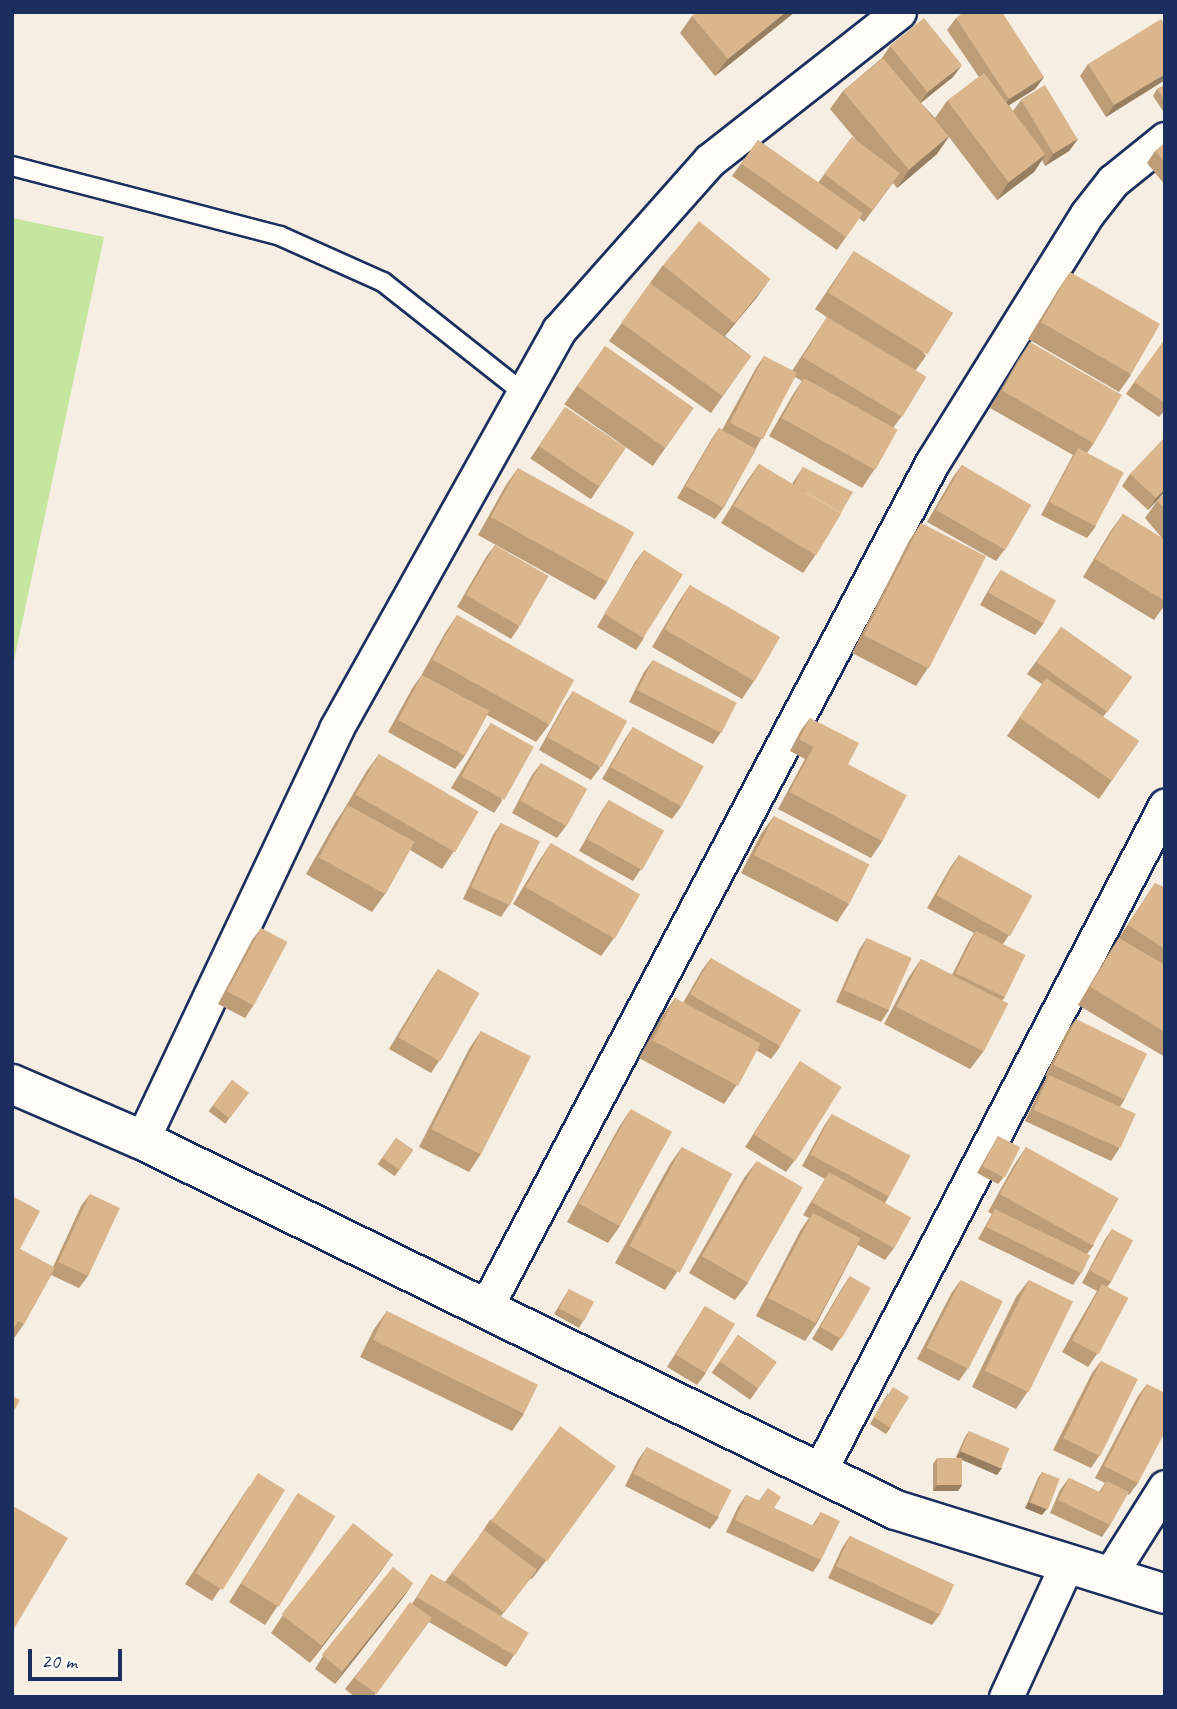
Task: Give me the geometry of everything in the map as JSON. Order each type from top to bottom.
[{"type":"street","points":[[142,1140],[336,729],[522,391],[559,330],[710,160],[899,12]]},
{"type":"street","points":[[486,1307],[932,463],[1087,214],[1113,181],[1165,139]]},
{"type":"street","points":[[820,1472],[1165,806]]},
{"type":"street","points":[[12,1084],[142,1140],[896,1510],[1165,1594]]},
{"type":"street","points":[[1109,1576],[1165,1487]]},
{"type":"street","points":[[1006,1697],[1067,1564]]},
{"type":"lane","points":[[12,166],[280,236],[383,282],[522,391]]},
{"type":"green space","points":[[12,218],[104,237],[12,670]]},
{"type":"building","points":[[697,12],[786,12],[728,59],[692,16]]},
{"type":"building","points":[[964,12],[1002,12],[1044,77],[1009,99],[956,18]]},
{"type":"building","points":[[924,18],[962,65],[928,92],[890,46]]},
{"type":"building","points":[[1161,19],[1165,25],[1165,74],[1114,105],[1088,64]]},
{"type":"building","points":[[883,58],[949,136],[909,170],[843,91]]},
{"type":"building","points":[[984,73],[1045,154],[1009,182],[947,101]]},
{"type":"building","points":[[1045,85],[1077,139],[1053,153],[1021,99]]},
{"type":"building","points":[[1165,85],[1165,101],[1157,89]]},
{"type":"building","points":[[852,137],[900,173],[872,210],[824,174]]},
{"type":"building","points":[[758,140],[863,213],[846,237],[741,164]]},
{"type":"building","points":[[1165,143],[1165,162],[1155,151]]},
{"type":"building","points":[[699,221],[770,279],[735,323],[663,265]]},
{"type":"building","points":[[854,251],[953,313],[927,355],[828,293]]},
{"type":"building","points":[[1070,272],[1160,324],[1131,374],[1041,322]]},
{"type":"building","points":[[650,283],[751,356],[722,396],[621,323]]},
{"type":"building","points":[[827,317],[926,377],[902,417],[803,357]]},
{"type":"building","points":[[1165,339],[1165,403],[1134,382]]},
{"type":"building","points":[[1030,342],[1122,395],[1094,443],[1002,390]]},
{"type":"building","points":[[605,346],[693,408],[665,448],[577,386]]},
{"type":"building","points":[[764,356],[797,373],[763,440],[730,423]]},
{"type":"building","points":[[804,378],[898,430],[875,470],[782,418]]},
{"type":"building","points":[[565,407],[626,448],[599,487],[539,446]]},
{"type":"building","points":[[719,428],[756,450],[723,508],[686,486]]},
{"type":"building","points":[[1163,439],[1165,489],[1156,498],[1130,474]]},
{"type":"building","points":[[1078,448],[1124,472],[1095,526],[1049,502]]},
{"type":"building","points":[[759,464],[841,513],[816,555],[734,506]]},
{"type":"building","points":[[962,465],[1031,505],[1005,550],[936,510]]},
{"type":"building","points":[[803,467],[853,492],[841,513],[794,485]]},
{"type":"building","points":[[518,468],[634,532],[607,581],[491,517]]},
{"type":"building","points":[[1165,494],[1165,509],[1157,501]]},
{"type":"building","points":[[1123,514],[1165,540],[1165,601],[1095,559]]},
{"type":"building","points":[[921,523],[986,556],[929,668],[864,635]]},
{"type":"building","points":[[495,545],[549,576],[520,626],[466,595]]},
{"type":"building","points":[[644,550],[683,574],[643,638],[604,614]]},
{"type":"building","points":[[1001,570],[1056,601],[1043,623],[988,593]]},
{"type":"building","points":[[690,585],[780,637],[755,681],[664,629]]},
{"type":"building","points":[[457,615],[574,680],[549,725],[432,660]]},
{"type":"building","points":[[1061,627],[1132,677],[1108,712],[1036,662]]},
{"type":"building","points":[[653,660],[737,703],[721,733],[638,690]]},
{"type":"building","points":[[422,675],[489,711],[465,756],[398,720]]},
{"type":"building","points":[[1046,678],[1139,741],[1112,780],[1019,718]]},
{"type":"building","points":[[573,691],[627,721],[602,767],[547,737]]},
{"type":"building","points":[[810,718],[859,743],[848,764],[799,739]]},
{"type":"building","points":[[491,723],[534,747],[504,800],[461,776]]},
{"type":"building","points":[[633,727],[704,766],[682,807],[611,767]]},
{"type":"building","points":[[814,746],[907,795],[882,841],[790,792]]},
{"type":"building","points":[[379,754],[479,812],[455,852],[356,795]]},
{"type":"building","points":[[541,763],[587,789],[567,826],[520,801]]},
{"type":"building","points":[[609,800],[664,831],[642,870],[587,839]]},
{"type":"building","points":[[348,805],[414,842],[385,894],[319,857]]},
{"type":"building","points":[[774,816],[869,865],[849,904],[754,855]]},
{"type":"building","points":[[501,823],[540,841],[510,906],[471,887]]},
{"type":"building","points":[[551,843],[640,894],[615,939],[526,887]]},
{"type":"building","points":[[959,855],[1032,896],[1010,936],[937,895]]},
{"type":"building","points":[[1155,883],[1165,889],[1165,949],[1128,925]]},
{"type":"building","points":[[261,928],[287,942],[254,1006],[227,992]]},
{"type":"building","points":[[976,931],[1025,955],[1005,997],[955,973]]},
{"type":"building","points":[[867,938],[912,958],[889,1010],[844,990]]},
{"type":"building","points":[[1119,938],[1165,965],[1165,1032],[1090,987]]},
{"type":"building","points":[[711,958],[801,1010],[780,1046],[690,994]]},
{"type":"building","points":[[921,959],[1008,1003],[984,1052],[896,1007]]},
{"type":"building","points":[[438,969],[480,993],[440,1061],[398,1037]]},
{"type":"building","points":[[675,998],[761,1044],[738,1086],[652,1040]]},
{"type":"building","points":[[1076,1019],[1147,1054],[1125,1099],[1054,1065]]},
{"type":"building","points":[[481,1031],[531,1056],[481,1154],[431,1129]]},
{"type":"building","points":[[800,1061],[842,1087],[795,1161],[754,1135]]},
{"type":"building","points":[[1049,1075],[1136,1114],[1120,1148],[1034,1110]]},
{"type":"building","points":[[232,1080],[249,1093],[230,1118],[213,1106]]},
{"type":"building","points":[[631,1109],[672,1132],[620,1226],[579,1203]]},
{"type":"building","points":[[832,1114],[911,1156],[889,1196],[810,1155]]},
{"type":"building","points":[[998,1136],[1020,1147],[1005,1178],[983,1166]]},
{"type":"building","points":[[396,1138],[413,1150],[399,1170],[382,1158]]},
{"type":"building","points":[[682,1147],[732,1174],[680,1273],[629,1246]]},
{"type":"building","points":[[1026,1147],[1119,1198],[1093,1246],[1000,1194]]},
{"type":"building","points":[[757,1161],[803,1188],[748,1283],[702,1256]]},
{"type":"building","points":[[829,1172],[911,1218],[894,1248],[812,1203]]},
{"type":"building","points":[[90,1194],[120,1208],[88,1276],[58,1262]]},
{"type":"building","points":[[12,1196],[40,1211],[20,1249],[55,1268],[24,1324],[18,1321],[12,1332]]},
{"type":"building","points":[[995,1209],[1090,1255],[1082,1273],[986,1227]]},
{"type":"building","points":[[813,1213],[861,1238],[816,1323],[768,1298]]},
{"type":"building","points":[[1112,1229],[1133,1240],[1111,1282],[1090,1270]]},
{"type":"building","points":[[850,1276],[871,1288],[841,1339],[820,1327]]},
{"type":"building","points":[[961,1280],[1003,1301],[968,1369],[926,1348]]},
{"type":"building","points":[[1029,1280],[1073,1301],[1029,1392],[985,1371]]},
{"type":"building","points":[[1102,1284],[1128,1298],[1098,1355],[1072,1341]]},
{"type":"building","points":[[569,1289],[594,1302],[584,1321],[559,1309]]},
{"type":"building","points":[[705,1306],[735,1324],[706,1373],[676,1355]]},
{"type":"building","points":[[387,1311],[538,1385],[524,1413],[373,1340]]},
{"type":"building","points":[[738,1335],[777,1362],[758,1388],[720,1361]]},
{"type":"building","points":[[1101,1361],[1138,1379],[1100,1456],[1063,1438]]},
{"type":"building","points":[[1147,1384],[1165,1393],[1165,1432],[1138,1483],[1104,1466]]},
{"type":"building","points":[[893,1387],[909,1397],[890,1428],[874,1418]]},
{"type":"building","points":[[12,1396],[20,1400],[12,1414]]},
{"type":"building","points":[[560,1426],[616,1467],[547,1561],[491,1521]]},
{"type":"building","points":[[969,1431],[1010,1448],[1001,1468],[960,1451]]},
{"type":"building","points":[[647,1447],[732,1490],[718,1517],[633,1474]]},
{"type":"building","points":[[937,1458],[962,1458],[962,1485],[937,1485]]},
{"type":"building","points":[[1042,1472],[1060,1479],[1048,1510],[1030,1503]]},
{"type":"building","points":[[258,1473],[285,1490],[223,1590],[195,1573]]},
{"type":"building","points":[[1069,1478],[1100,1493],[1107,1481],[1129,1492],[1110,1525],[1058,1500]]},
{"type":"building","points":[[768,1488],[781,1497],[774,1508],[814,1526],[821,1512],[840,1521],[821,1560],[735,1520],[746,1495],[760,1501]]},
{"type":"building","points":[[298,1493],[335,1516],[279,1607],[241,1584]]},
{"type":"building","points":[[15,1507],[68,1538],[12,1632],[12,1511]]},
{"type":"building","points":[[353,1523],[393,1554],[322,1646],[282,1614]]},
{"type":"building","points":[[484,1530],[537,1570],[504,1613],[452,1573]]},
{"type":"building","points":[[850,1536],[954,1585],[940,1615],[836,1566]]},
{"type":"building","points":[[393,1567],[413,1583],[342,1671],[322,1655]]},
{"type":"building","points":[[431,1574],[529,1633],[515,1656],[417,1597]]},
{"type":"building","points":[[410,1602],[432,1618],[377,1694],[355,1678]]}]
